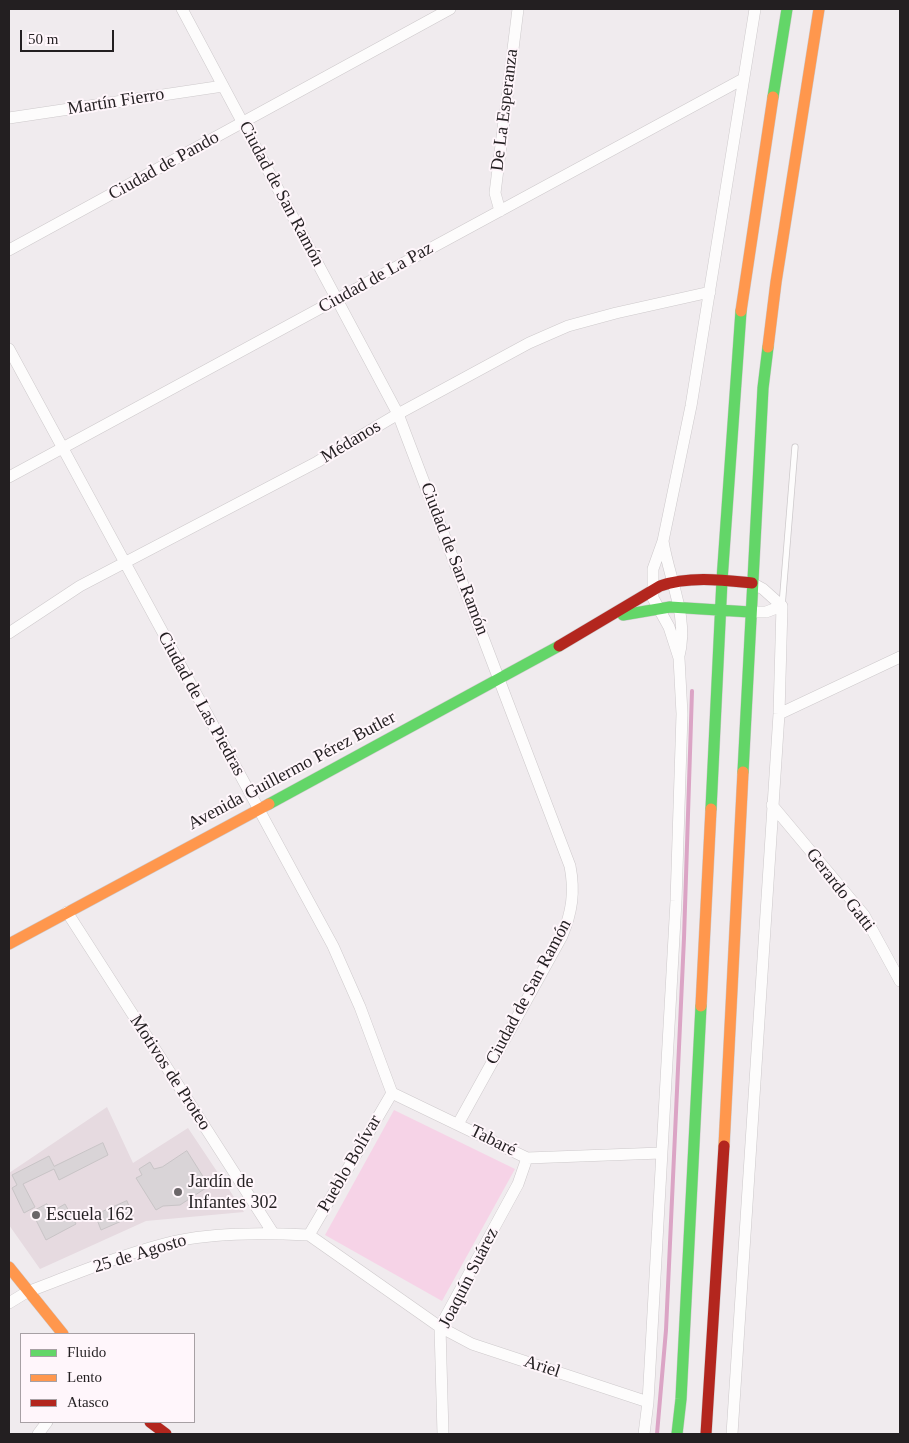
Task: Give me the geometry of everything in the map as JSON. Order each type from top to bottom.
[{"type":"main road","points":[[677,1434],[681,1399],[722,580],[741,312],[787,9]]},
{"type":"main road","points":[[706,1434],[718,1254],[763,388],[776,282],[819,9]]},
{"type":"main road","points":[[591,629],[652,590],[674,581],[722,580],[752,583]]},
{"type":"main road","points":[[591,629],[625,614],[658,606],[750,612]]},
{"type":"main road","name":"Avenida Guillermo Pérez Butler","points":[[9,944],[500,680],[591,629]]},
{"type":"main road","points":[[9,1267],[27,1292],[62,1333]]},
{"type":"main road","points":[[151,1423],[166,1434]]},
{"type":"street","name":"Ciudad de San Ramón","points":[[182,9],[398,414],[570,866],[574,884],[572,902],[562,936],[458,1124]]},
{"type":"street","name":"Ciudad de Pando","points":[[9,250],[450,9]]},
{"type":"street","name":"De La Esperanza","points":[[500,211],[495,193],[518,9]]},
{"type":"street","points":[[644,1434],[648,1402],[677,872],[682,714],[678,658],[669,627],[654,598],[652,590],[653,569],[663,541],[691,406],[755,9]]},
{"type":"street","name":"Ciudad de La Paz","points":[[9,477],[743,79]]},
{"type":"street","name":"Martín Fierro","points":[[9,118],[223,86]]},
{"type":"street","name":"Médanos","points":[[9,633],[80,586],[293,475],[398,414],[529,343],[568,326],[710,292]]},
{"type":"street","name":"Ciudad de Las Piedras","points":[[9,349],[64,447],[124,562],[333,946],[360,1007],[392,1093]]},
{"type":"street","points":[[663,541],[679,606],[681,648],[678,658]]},
{"type":"street","points":[[732,1434],[779,714],[782,606],[763,589],[752,583]]},
{"type":"street","points":[[750,612],[766,612],[782,606]]},
{"type":"street","points":[[779,714],[900,657]]},
{"type":"street","name":"Gerardo Gatti","points":[[772,805],[864,915],[900,981]]},
{"type":"street","name":"Motivos de Proteo","points":[[68,912],[273,1234]]},
{"type":"street","name":"Tabaré","points":[[392,1093],[527,1158],[661,1152]]},
{"type":"street","name":"Pueblo Bolívar","points":[[309,1235],[392,1093]]},
{"type":"street","name":"Joaquín Suárez","points":[[443,1434],[440,1327],[518,1184],[527,1158]]},
{"type":"street","name":"25 de Agosto","points":[[9,1303],[27,1292],[164,1244],[191,1238],[273,1234],[309,1235]]},
{"type":"street","name":"Ariel","points":[[309,1235],[440,1327],[472,1344],[648,1402]]},
{"type":"street","points":[[38,1434],[45,1423]]},
{"type":"lane","points":[[782,606],[795,447]]},
{"type":"shaded area","points":[[107,1107],[133,1163],[188,1128],[244,1212],[146,1221],[40,1269],[9,1225],[9,1173]]},
{"type":"shaded area","points":[[394,1110],[515,1169],[442,1301],[325,1235]]},
{"type":"building","points":[[103,1143],[108,1155],[59,1180],[54,1169],[23,1184],[35,1207],[24,1213],[12,1188],[17,1185],[12,1175],[49,1156],[54,1166]]},
{"type":"building","points":[[187,1151],[209,1186],[180,1205],[163,1206],[156,1210],[136,1178],[142,1175],[139,1169],[150,1162],[154,1169],[162,1167]]},
{"type":"building","points":[[127,1201],[133,1216],[101,1230],[96,1217],[101,1215],[100,1213]]},
{"type":"building","points":[[47,1204],[51,1212],[65,1204],[76,1224],[46,1240],[32,1212]]},
{"type":"waterway","points":[[657,1434],[666,1330],[684,938],[692,691]]},
{"type":"traffic: fast","points":[[773,97],[787,9]]},
{"type":"traffic: fast","points":[[711,809],[722,580],[741,311]]},
{"type":"traffic: fast","points":[[743,772],[763,388],[768,347]]},
{"type":"traffic: fast","points":[[623,615],[670,607],[750,612]]},
{"type":"traffic: fast","points":[[269,804],[559,646]]},
{"type":"traffic: fast","points":[[677,1434],[681,1399],[701,1006]]},
{"type":"traffic: slow","points":[[768,347],[776,282],[819,9]]},
{"type":"traffic: slow","points":[[741,311],[773,97]]},
{"type":"traffic: slow","points":[[724,1146],[743,772]]},
{"type":"traffic: slow","points":[[9,944],[269,804]]},
{"type":"traffic: slow","points":[[701,1006],[711,809]]},
{"type":"traffic: slow","points":[[9,1267],[62,1333]]},
{"type":"traffic: jam","points":[[559,646],[660,586],[694,580],[752,583]]},
{"type":"traffic: jam","points":[[706,1434],[724,1146]]},
{"type":"traffic: jam","points":[[151,1423],[166,1434]]},
{"type":"place","name":"Jardín de Infantes 302","points":[[178,1192]]},
{"type":"place","name":"Escuela 162","points":[[36,1215]]}]
